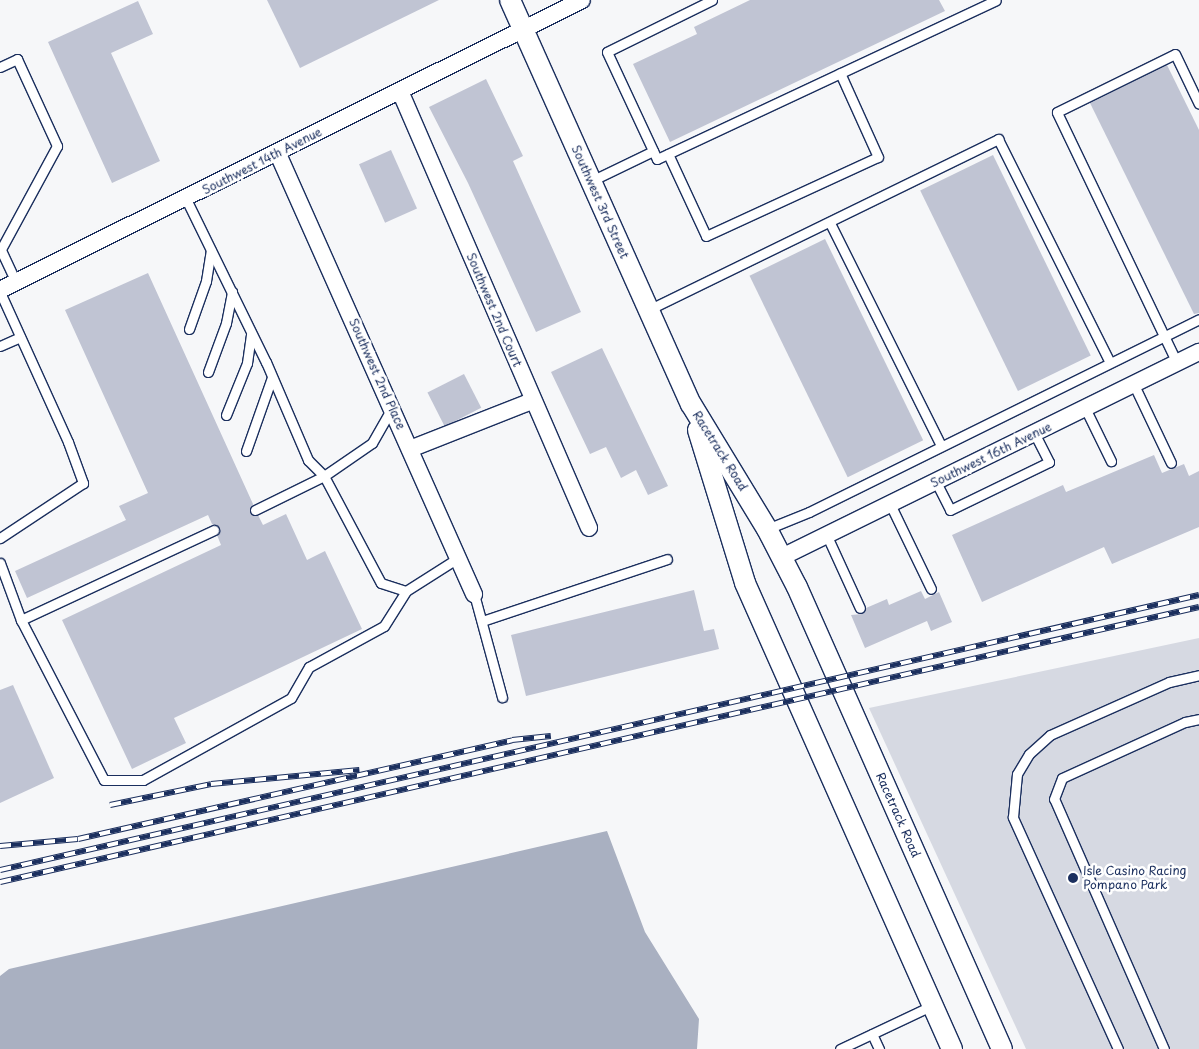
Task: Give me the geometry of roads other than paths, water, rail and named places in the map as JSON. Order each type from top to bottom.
[{"type":"street","name":"Southwest 3rd Street","points":[[510,0],[691,404]]},
{"type":"street","name":"Southwest 14th Avenue","points":[[0,291],[278,154],[522,28],[582,0]]},
{"type":"street","name":"Southwest 2nd Court","points":[[400,92],[532,401],[589,528]]},
{"type":"street","name":"Southwest 2nd Place","points":[[278,154],[474,594]]},
{"type":"street","name":"Southwest 16th Avenue","points":[[782,557],[1086,410],[1199,352]]},
{"type":"street","points":[[410,449],[532,401]]},
{"type":"street","name":"Racetrack Road","points":[[691,404],[782,557],[1002,1049]]},
{"type":"street","name":"Racetrack Road","points":[[691,404],[745,583],[952,1049]]},
{"type":"lane","points":[[712,0],[607,52],[657,159],[840,73],[977,4],[996,0]]},
{"type":"lane","points":[[1178,363],[1057,112],[1175,54],[1199,104]]},
{"type":"lane","points":[[0,67],[17,59],[57,146],[0,248],[16,282]]},
{"type":"lane","points":[[668,154],[706,236],[878,157],[840,73]]},
{"type":"lane","points":[[648,310],[830,223],[998,139],[1110,363]]},
{"type":"lane","points":[[591,181],[654,151]]},
{"type":"lane","points":[[186,199],[272,377],[308,460],[324,476],[381,583],[406,591]]},
{"type":"lane","points":[[830,223],[941,446]]},
{"type":"lane","points":[[189,329],[206,281],[212,250]]},
{"type":"lane","points":[[0,291],[68,442],[83,483],[0,538]]},
{"type":"lane","points":[[208,372],[226,323],[232,292]]},
{"type":"lane","points":[[767,529],[809,512],[1199,319]]},
{"type":"lane","points":[[226,415],[247,363],[251,333]]},
{"type":"lane","points":[[0,346],[20,337]]},
{"type":"lane","points":[[246,451],[272,377]]},
{"type":"lane","points":[[1134,385],[1171,463]]},
{"type":"lane","points":[[255,510],[324,476],[372,443],[392,408]]},
{"type":"lane","points":[[1086,410],[1111,462]]},
{"type":"lane","points":[[936,482],[950,510],[959,506],[1049,462],[1035,434]]},
{"type":"lane","points":[[890,504],[931,589]]},
{"type":"lane","points":[[21,620],[214,530]]},
{"type":"lane","points":[[827,536],[860,608]]},
{"type":"lane","points":[[0,563],[21,620],[104,780],[143,780],[292,698],[309,668],[384,626],[406,591],[458,558]]},
{"type":"lane","points":[[482,621],[667,559]]},
{"type":"lane","points":[[474,594],[502,697]]},
{"type":"lane","points":[[1118,1049],[1013,817],[1017,774],[1029,754],[1050,735],[1169,682],[1199,675]]},
{"type":"lane","points":[[1164,1049],[1054,799],[1062,778],[1186,722],[1199,719]]},
{"type":"lane","points":[[840,1049],[932,1005]]},
{"type":"lane","points":[[872,1034],[879,1049]]},
{"type":"water","points":[[607,831],[645,932],[699,1019],[697,1049],[0,1049],[0,976],[9,969]]},
{"type":"railway","points":[[0,870],[1199,595]]},
{"type":"railway","points":[[0,882],[1199,607]]},
{"type":"railway","points":[[0,846],[78,839],[512,740],[551,736]]},
{"type":"railway","points":[[110,805],[211,784],[359,770]]},
{"type":"place","name":"Isle Casino Racing Pompano Park","points":[[1073,878]]}]
